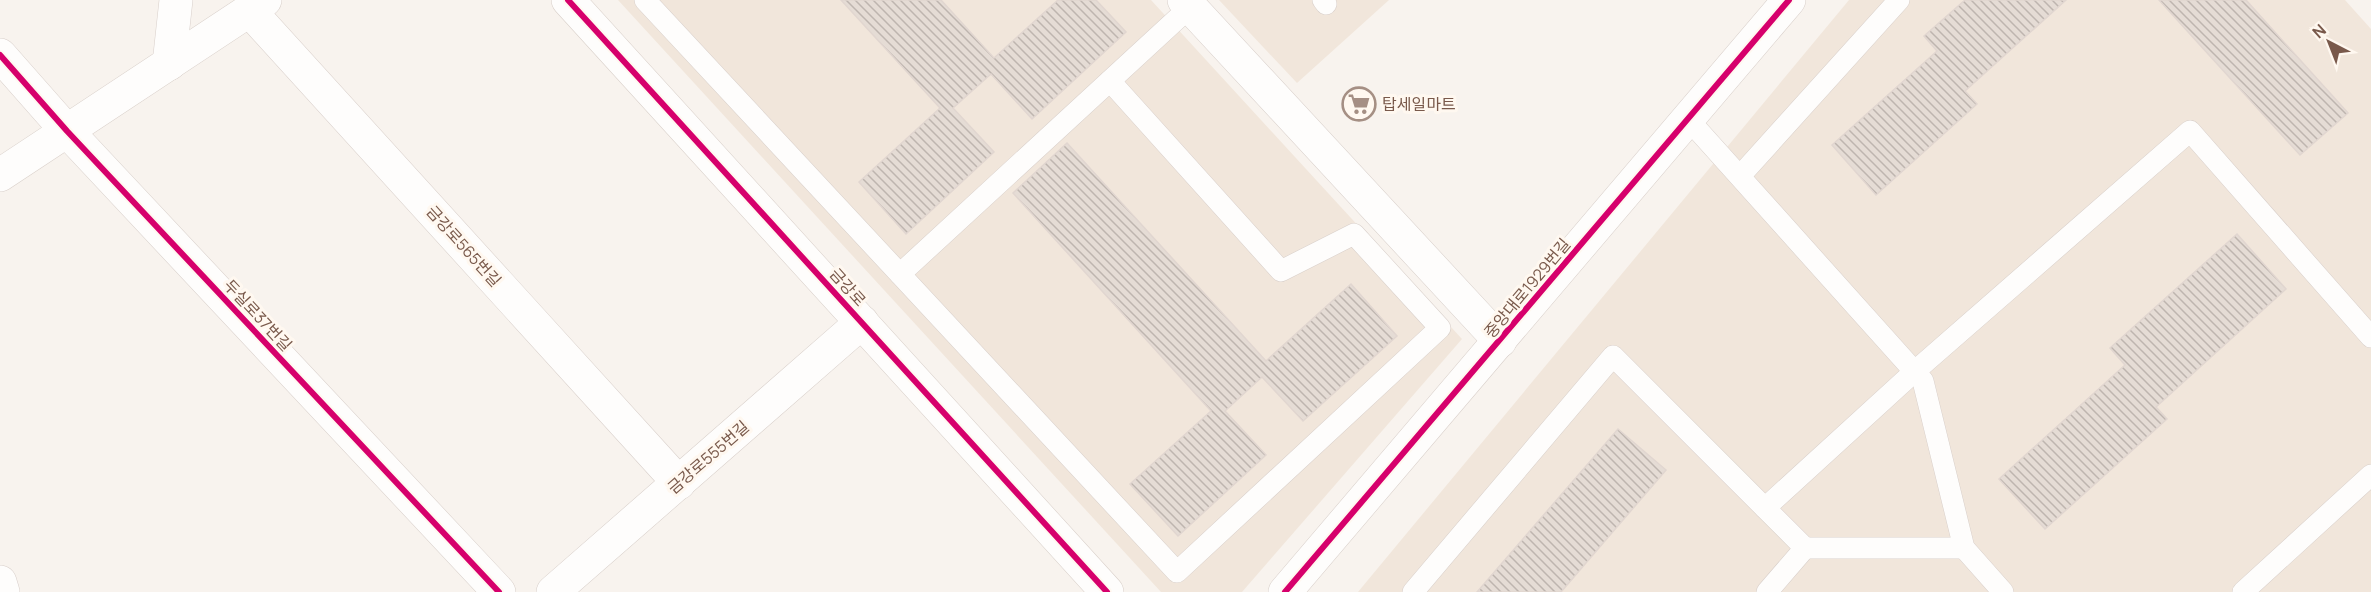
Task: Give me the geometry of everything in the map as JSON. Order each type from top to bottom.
[{"type":"street","points":[[169,64],[176,0]]},
{"type":"street","name":"금강로","points":[[568,0],[1107,592]]},
{"type":"street","name":"중앙대로1929번길","points":[[1285,592],[1789,0]]},
{"type":"street","points":[[1187,3],[1500,341]]},
{"type":"street","name":"금강로565번길","points":[[0,176],[257,5],[679,483]]},
{"type":"street","name":"두실로37번길","points":[[0,55],[68,131],[499,592]]},
{"type":"street","name":"금강로555번길","points":[[553,592],[862,322]]},
{"type":"street","points":[[0,582],[3,592]]},
{"type":"lane","points":[[645,0],[1177,572],[1440,328],[1354,234],[1281,271],[1110,81]]},
{"type":"lane","points":[[1740,176],[1899,0]]},
{"type":"lane","points":[[900,274],[1110,81],[1187,3]]},
{"type":"lane","points":[[1688,119],[1923,381],[1964,548],[2003,592]]},
{"type":"lane","points":[[1765,508],[1914,372],[2190,131],[2371,337]]},
{"type":"lane","points":[[1413,592],[1613,356],[1805,548],[1964,548]]},
{"type":"lane","points":[[2243,592],[2371,475]]},
{"type":"lane","points":[[1767,592],[1805,548]]},
{"type":"shaded area","points":[[618,0],[1151,0],[1462,339],[1242,592],[1161,592]]},
{"type":"shaded area","points":[[1219,0],[1389,0],[1297,83]]},
{"type":"shaded area","points":[[1849,0],[2345,0],[2371,29],[2371,592],[1358,592]]},
{"type":"building","points":[[841,0],[941,0],[994,58],[1058,0],[1096,0],[1126,32],[1032,119],[991,74],[953,108],[994,152],[906,234],[859,182],[940,108]]},
{"type":"building","points":[[1965,0],[2066,0],[1965,91],[1977,104],[1876,195],[1832,145],[1937,51],[1924,36]]},
{"type":"building","points":[[2159,0],[2246,0],[2348,113],[2300,155]]},
{"type":"building","points":[[1067,143],[1266,361],[1351,284],[1397,336],[1303,421],[1262,377],[1225,411],[1266,455],[1178,536],[1130,484],[1211,411],[1013,193]]},
{"type":"building","points":[[2237,234],[2286,289],[2156,407],[2167,419],[2045,529],[1999,479],[2125,365],[2110,348]]},
{"type":"building","points":[[1618,429],[1666,470],[1561,592],[1477,592]]},
{"type":"cycle path","points":[[568,0],[1107,592]]},
{"type":"cycle path","points":[[1285,592],[1789,0]]},
{"type":"cycle path","points":[[0,55],[67,131],[499,592]]},
{"type":"place","name":"탑세일마트","points":[[1359,104]]}]
